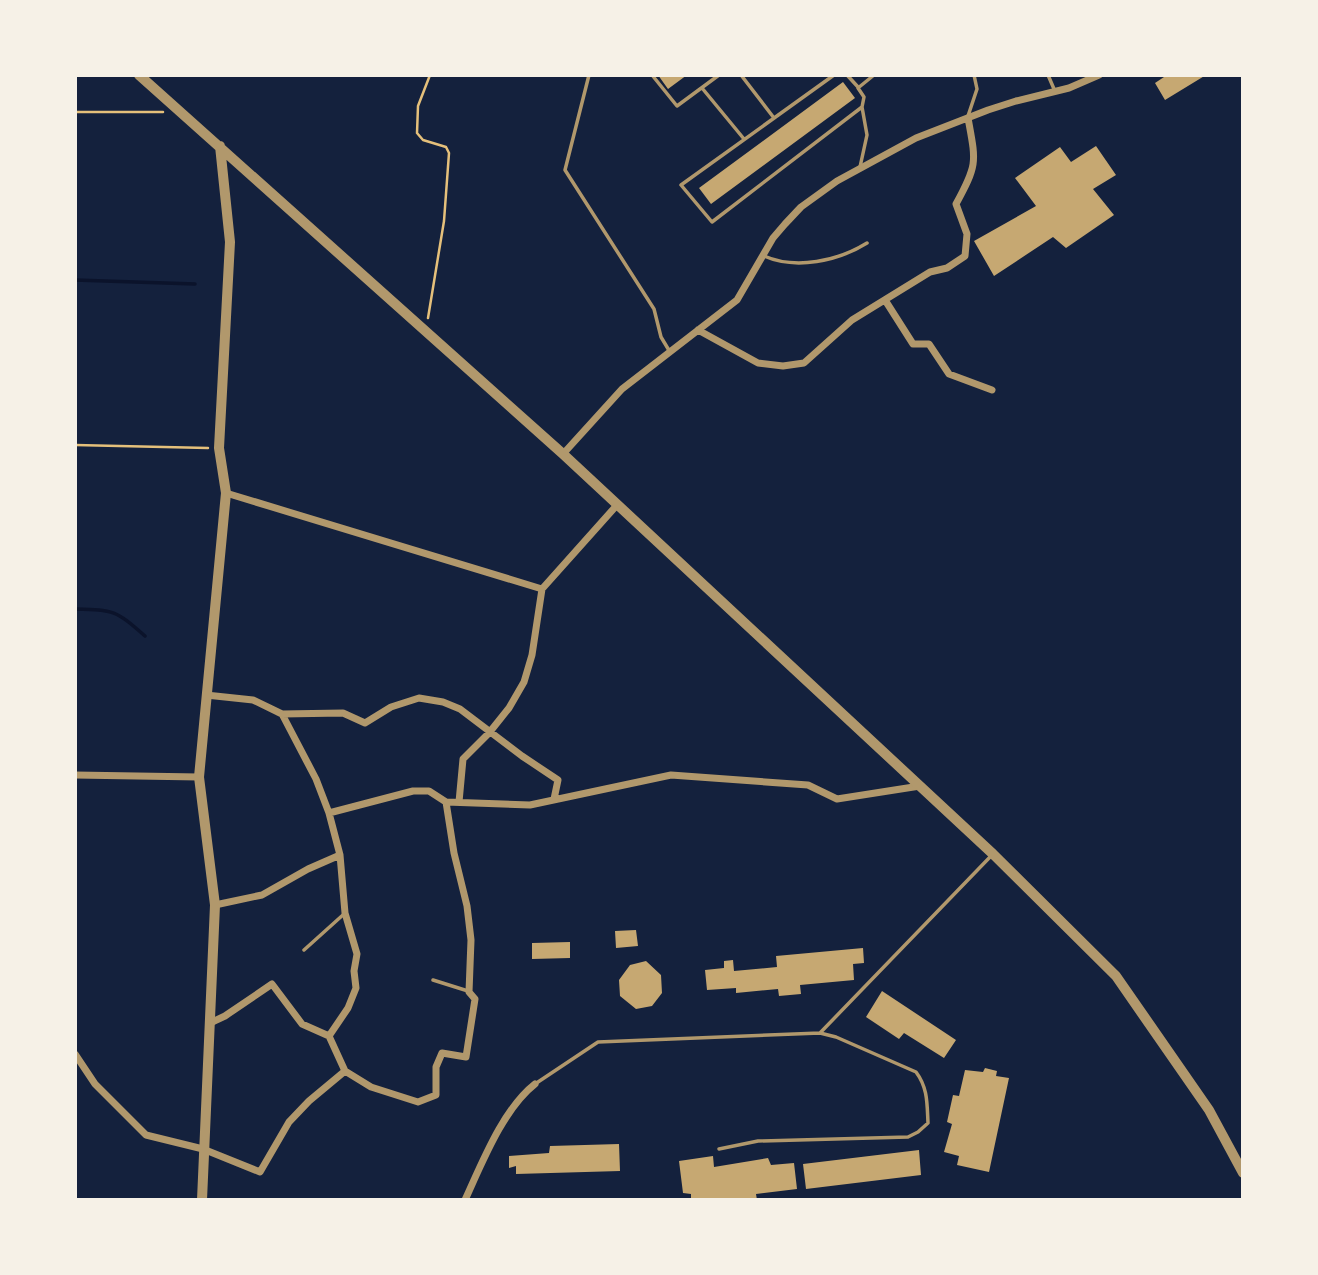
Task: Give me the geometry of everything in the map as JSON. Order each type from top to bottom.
[{"type":"street","points":[[139,75],[563,454],[993,854],[1116,976],[1209,1110],[1243,1173]]},
{"type":"street","points":[[563,454],[622,389],[737,299],[773,238],[801,207],[860,167],[916,138],[1016,100],[1069,88],[1099,75]]},
{"type":"street","points":[[698,330],[758,363],[783,366],[804,363],[852,320],[930,272],[947,268],[965,256],[967,234],[956,204],[972,175],[975,158],[968,118]]},
{"type":"street","points":[[202,1200],[215,905],[199,778],[226,493],[219,448],[229,242],[220,146]]},
{"type":"street","points":[[884,300],[913,344],[929,344],[949,374],[992,390]]},
{"type":"street","points":[[226,493],[542,589]]},
{"type":"street","points":[[459,803],[463,759],[509,708],[524,682],[532,655],[542,589],[618,505]]},
{"type":"street","points":[[206,695],[253,700],[282,715],[343,713],[365,723],[391,707],[419,698],[443,702],[460,709],[489,733],[558,780],[554,799]]},
{"type":"street","points":[[282,715],[316,779],[329,813],[340,855],[345,913],[357,954],[354,971],[356,988],[348,1009],[329,1036]]},
{"type":"street","points":[[75,775],[199,778]]},
{"type":"street","points":[[329,813],[412,791],[429,791],[446,802],[530,805],[671,775],[808,785],[837,800],[920,786]]},
{"type":"street","points":[[210,1023],[272,984],[302,1024],[329,1036],[345,1071],[371,1087],[418,1102],[436,1095],[436,1067],[442,1053],[466,1057],[475,999],[469,992],[471,940],[467,906],[454,853],[446,802]]},
{"type":"street","points":[[215,905],[262,895],[308,869],[340,855]]},
{"type":"street","points":[[75,1054],[95,1084],[146,1135],[204,1149],[260,1172],[289,1122],[345,1071]]},
{"type":"street","points":[[465,1200],[498,1132],[525,1091],[535,1084]]},
{"type":"lane","points":[[589,75],[565,170],[654,309],[661,337],[670,352]]},
{"type":"lane","points":[[652,75],[677,106],[719,75]]},
{"type":"lane","points":[[741,75],[774,118]]},
{"type":"lane","points":[[834,75],[681,185],[712,222],[862,107]]},
{"type":"lane","points":[[847,75],[864,97],[862,107],[867,135],[860,167]]},
{"type":"lane","points":[[858,88],[874,75]]},
{"type":"lane","points":[[968,118],[977,89],[974,75]]},
{"type":"lane","points":[[1048,75],[1055,91]]},
{"type":"lane","points":[[702,88],[744,139]]},
{"type":"lane","points":[[764,256],[775,261],[809,263],[851,253],[867,243]]},
{"type":"lane","points":[[820,1033],[993,854]]},
{"type":"lane","points":[[304,950],[345,913]]},
{"type":"lane","points":[[433,980],[469,992]]},
{"type":"lane","points":[[535,1084],[598,1042],[820,1033],[836,1037],[916,1072],[927,1094],[928,1123],[908,1137],[758,1141],[719,1149]]},
{"type":"path","points":[[426,332],[444,221],[449,153],[446,147],[423,139],[417,133],[418,106],[430,75]]},
{"type":"path","points":[[75,112],[182,112]]},
{"type":"path","points":[[75,445],[203,449]]},
{"type":"building","points":[[658,75],[687,75],[668,89]]},
{"type":"building","points":[[1167,75],[1206,75],[1165,100],[1155,83]]},
{"type":"building","points":[[843,82],[855,98],[711,204],[699,188]]},
{"type":"building","points":[[1096,146],[1116,175],[1093,189],[1114,215],[1066,248],[1053,237],[994,276],[974,241],[1036,206],[1015,178],[1060,147],[1071,162]]},
{"type":"building","points":[[636,930],[638,946],[616,948],[615,931]]},
{"type":"building","points":[[570,942],[570,958],[532,959],[532,943]]},
{"type":"building","points":[[863,948],[864,963],[853,964],[854,980],[800,985],[801,994],[779,996],[778,989],[736,993],[736,988],[707,990],[705,970],[724,968],[724,961],[733,960],[734,971],[777,967],[776,956]]},
{"type":"building","points":[[646,961],[661,975],[662,993],[652,1006],[636,1009],[620,996],[619,980],[630,965]]},
{"type":"building","points":[[882,991],[956,1040],[944,1058],[904,1033],[899,1039],[866,1017]]},
{"type":"building","points":[[985,1068],[997,1071],[996,1076],[1009,1078],[989,1172],[957,1165],[959,1156],[944,1152],[952,1124],[947,1122],[953,1095],[959,1096],[965,1070],[983,1072]]},
{"type":"building","points":[[619,1144],[620,1171],[516,1174],[516,1166],[509,1168],[509,1156],[549,1153],[550,1146]]},
{"type":"building","points":[[919,1150],[921,1175],[806,1189],[803,1164]]},
{"type":"building","points":[[713,1156],[714,1167],[768,1158],[771,1165],[794,1163],[797,1189],[756,1194],[757,1200],[691,1200],[691,1194],[683,1193],[679,1161]]},
{"type":"waterway","points":[[75,280],[195,284]]},
{"type":"waterway","points":[[75,609],[114,613],[145,636]]}]
